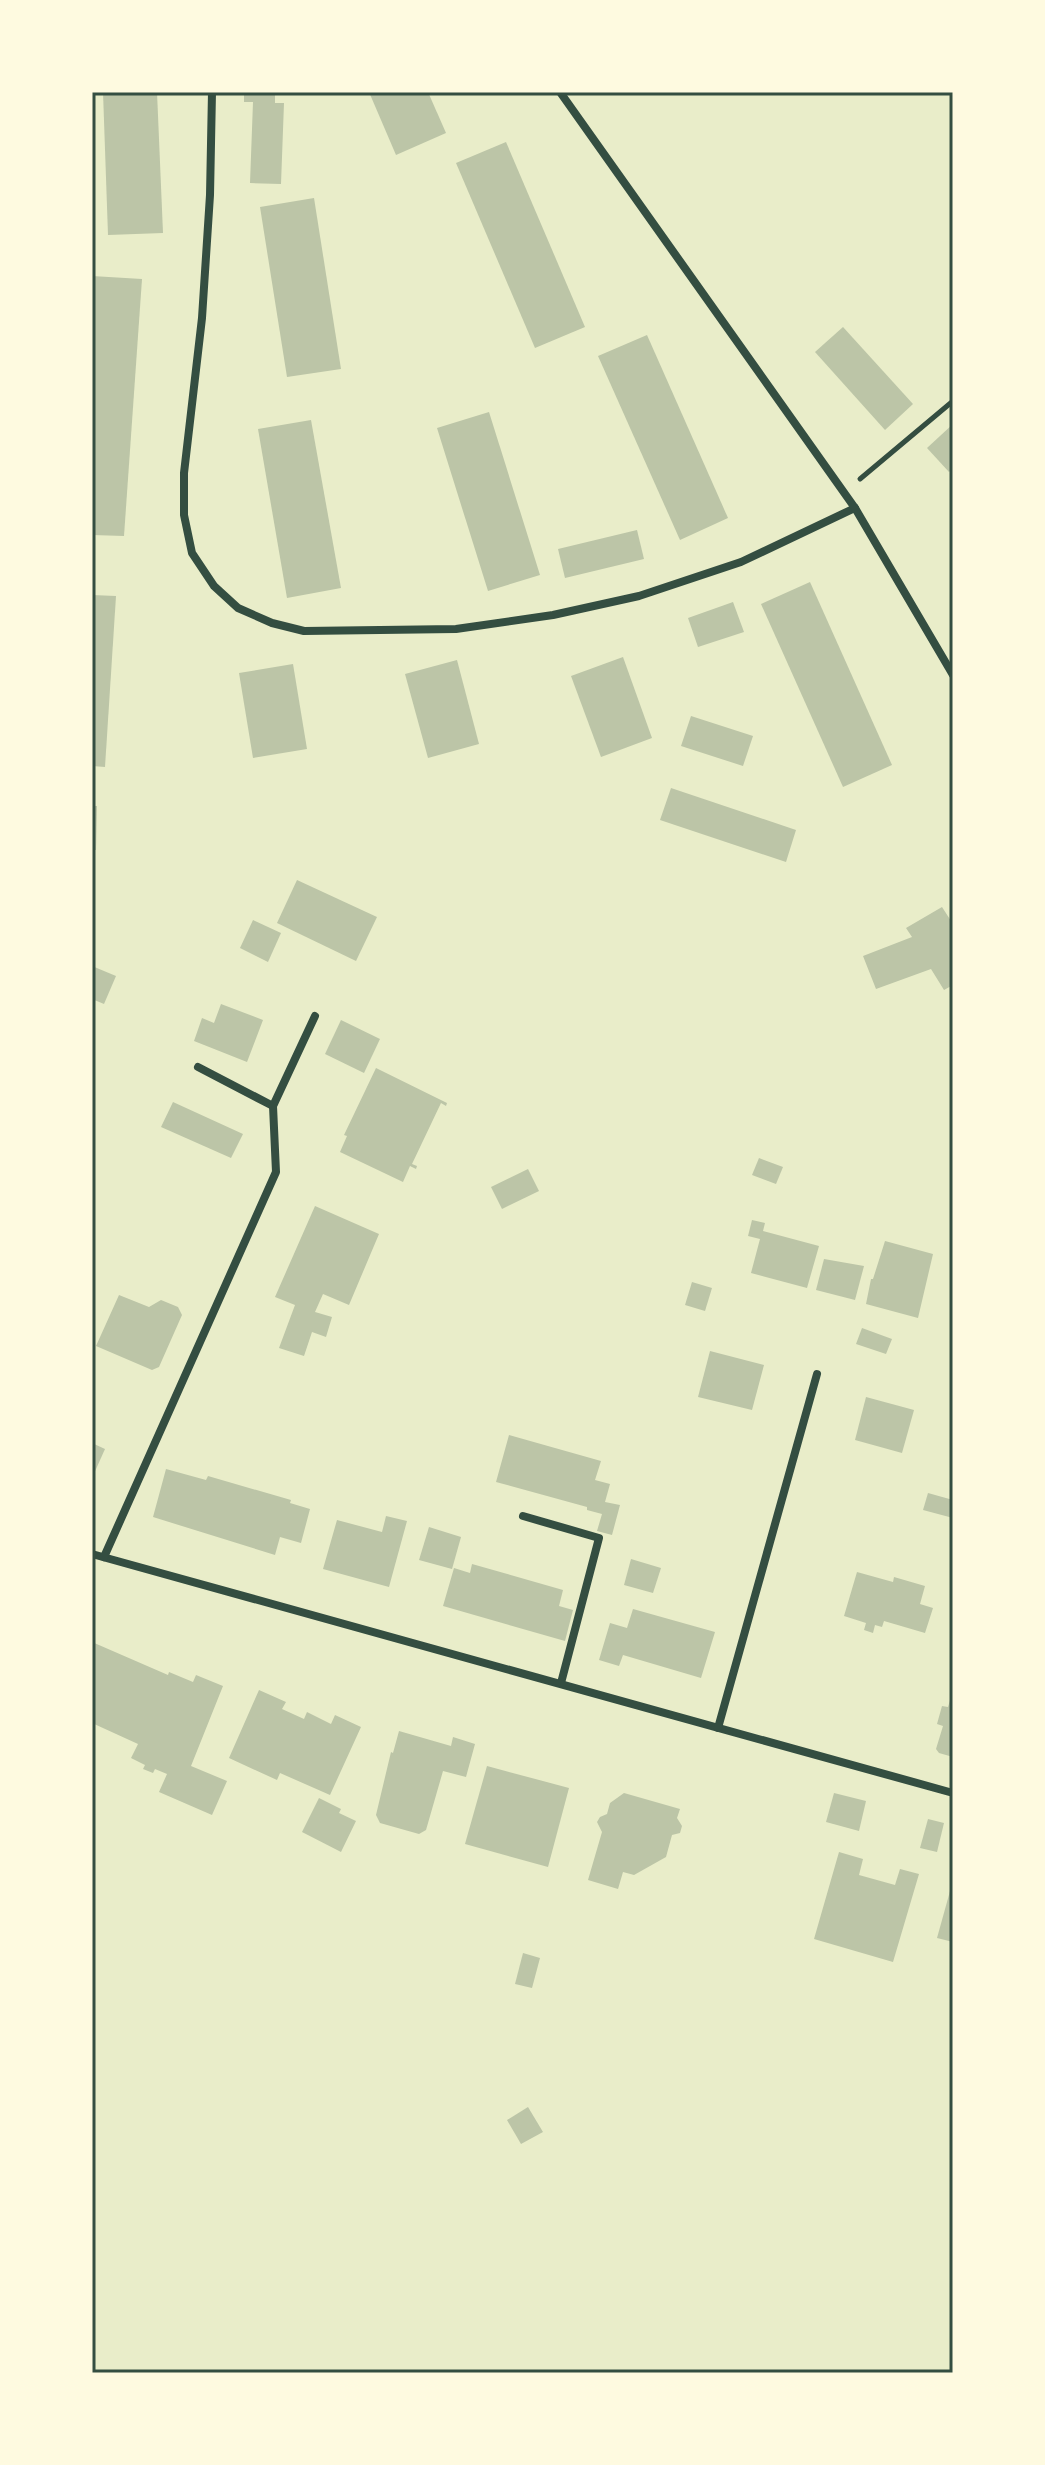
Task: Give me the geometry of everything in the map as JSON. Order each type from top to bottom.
[{"type":"street","points":[[212,92],[203,303],[184,473],[184,515],[192,553],[214,586],[238,608],[272,623],[304,631],[456,629],[553,615],[639,596],[741,562],[855,508]]},
{"type":"street","points":[[560,92],[855,508],[953,675]]},
{"type":"street","points":[[104,1557],[276,1172],[273,1106],[315,1016]]},
{"type":"street","points":[[198,1067],[273,1106]]},
{"type":"street","points":[[718,1728],[817,1374]]},
{"type":"street","points":[[523,1516],[599,1538],[561,1683]]},
{"type":"street","points":[[92,1554],[953,1793]]},
{"type":"path","points":[[844,493],[953,401]]},
{"type":"building","points":[[103,92],[157,92],[163,233],[108,235]]},
{"type":"building","points":[[244,92],[275,92],[275,103],[284,103],[281,184],[250,183],[253,102],[244,102]]},
{"type":"building","points":[[369,92],[428,92],[446,133],[396,155]]},
{"type":"building","points":[[506,142],[585,327],[535,348],[456,163]]},
{"type":"building","points":[[314,198],[341,369],[287,377],[260,207]]},
{"type":"building","points":[[92,276],[142,279],[124,536],[92,535]]},
{"type":"building","points":[[843,327],[913,404],[885,430],[815,352]]},
{"type":"building","points":[[647,335],[728,518],[680,540],[598,356]]},
{"type":"building","points":[[489,412],[540,575],[488,591],[437,428]]},
{"type":"building","points":[[311,420],[341,588],[287,598],[258,429]]},
{"type":"building","points":[[953,424],[953,468],[949,472],[927,448]]},
{"type":"building","points":[[637,530],[644,559],[565,578],[558,549]]},
{"type":"building","points":[[810,582],[892,765],[843,787],[761,604]]},
{"type":"building","points":[[92,595],[116,596],[105,767],[92,766]]},
{"type":"building","points":[[733,602],[744,632],[698,647],[688,618]]},
{"type":"building","points":[[623,657],[652,738],[601,757],[571,676]]},
{"type":"building","points":[[457,660],[479,744],[428,758],[405,674]]},
{"type":"building","points":[[293,664],[307,749],[253,758],[239,673]]},
{"type":"building","points":[[691,716],[753,736],[743,766],[681,746]]},
{"type":"building","points":[[671,788],[796,830],[786,862],[660,820]]},
{"type":"building","points":[[92,806],[97,806],[96,850],[92,850]]},
{"type":"building","points":[[297,880],[377,917],[356,961],[277,923]]},
{"type":"building","points":[[942,907],[953,924],[953,985],[944,990],[931,969],[876,989],[863,956],[912,937],[906,928]]},
{"type":"building","points":[[253,920],[281,933],[268,962],[240,948]]},
{"type":"building","points":[[92,966],[116,976],[104,1004],[92,999]]},
{"type":"building","points":[[221,1004],[263,1020],[247,1062],[194,1041],[202,1018],[214,1023]]},
{"type":"building","points":[[341,1020],[380,1039],[364,1073],[325,1054]]},
{"type":"building","points":[[376,1068],[447,1103],[446,1106],[441,1103],[412,1164],[417,1166],[416,1169],[410,1166],[403,1182],[340,1152],[347,1136],[344,1135]]},
{"type":"building","points":[[173,1102],[243,1134],[231,1158],[161,1127]]},
{"type":"building","points":[[759,1158],[783,1167],[776,1184],[752,1175]]},
{"type":"building","points":[[528,1169],[539,1191],[502,1209],[491,1187]]},
{"type":"building","points":[[315,1206],[379,1234],[349,1305],[323,1294],[315,1312],[332,1317],[326,1337],[312,1332],[304,1356],[279,1348],[295,1305],[275,1297]]},
{"type":"building","points":[[752,1220],[765,1223],[763,1231],[819,1246],[807,1288],[751,1273],[760,1239],[748,1236]]},
{"type":"building","points":[[885,1241],[933,1254],[918,1318],[866,1304],[871,1279]]},
{"type":"building","points":[[824,1259],[864,1266],[855,1300],[816,1290]]},
{"type":"building","points":[[692,1282],[712,1288],[705,1311],[685,1305]]},
{"type":"building","points":[[119,1295],[149,1307],[161,1300],[178,1307],[182,1315],[159,1367],[152,1370],[96,1346]]},
{"type":"building","points":[[862,1328],[892,1339],[886,1354],[856,1344]]},
{"type":"building","points":[[710,1351],[764,1365],[752,1410],[698,1397]]},
{"type":"building","points":[[866,1397],[914,1410],[902,1453],[855,1440]]},
{"type":"building","points":[[509,1435],[601,1461],[595,1480],[610,1484],[605,1502],[620,1505],[612,1535],[597,1531],[602,1514],[587,1510],[587,1507],[496,1482]]},
{"type":"building","points":[[92,1443],[105,1449],[92,1478]]},
{"type":"building","points":[[166,1469],[206,1480],[208,1476],[291,1500],[290,1503],[310,1509],[301,1543],[280,1537],[275,1555],[153,1517]]},
{"type":"building","points":[[928,1493],[953,1500],[953,1518],[923,1510]]},
{"type":"building","points":[[386,1516],[407,1521],[389,1587],[323,1569],[337,1520],[382,1532]]},
{"type":"building","points":[[429,1527],[461,1537],[452,1569],[419,1560]]},
{"type":"building","points":[[631,1559],[661,1568],[653,1593],[624,1585]]},
{"type":"building","points":[[472,1564],[563,1590],[559,1606],[573,1610],[565,1641],[443,1606],[454,1568],[470,1573]]},
{"type":"building","points":[[857,1572],[893,1582],[894,1577],[925,1586],[920,1604],[933,1608],[925,1633],[884,1621],[882,1627],[875,1625],[873,1633],[864,1630],[866,1623],[844,1616]]},
{"type":"building","points":[[633,1609],[715,1632],[701,1678],[623,1655],[619,1666],[599,1660],[610,1623],[627,1628]]},
{"type":"building","points":[[92,1642],[168,1675],[169,1672],[193,1682],[196,1675],[223,1686],[191,1766],[227,1781],[212,1815],[159,1792],[167,1774],[155,1769],[153,1773],[143,1769],[145,1765],[131,1758],[138,1744],[92,1723]]},
{"type":"building","points":[[259,1690],[286,1702],[282,1709],[304,1719],[307,1712],[331,1724],[335,1715],[361,1727],[330,1795],[280,1773],[277,1780],[229,1758]]},
{"type":"building","points":[[953,1691],[953,1757],[936,1749],[943,1726],[937,1724],[942,1706],[948,1707]]},
{"type":"building","points":[[399,1731],[451,1746],[453,1737],[475,1744],[466,1777],[443,1771],[426,1830],[419,1834],[380,1823],[376,1815]]},
{"type":"building","points":[[487,1766],[569,1788],[548,1867],[465,1844]]},
{"type":"building","points":[[624,1793],[680,1809],[677,1818],[682,1826],[680,1833],[672,1835],[666,1857],[634,1875],[623,1872],[618,1889],[588,1880],[602,1832],[597,1822],[607,1814],[610,1803]]},
{"type":"building","points":[[834,1793],[866,1801],[859,1831],[826,1822]]},
{"type":"building","points":[[319,1798],[356,1821],[341,1852],[302,1832]]},
{"type":"building","points":[[928,1819],[944,1823],[937,1852],[920,1848]]},
{"type":"building","points":[[839,1852],[863,1859],[859,1875],[895,1885],[900,1869],[919,1874],[893,1962],[814,1939]]},
{"type":"building","points":[[953,1884],[953,1942],[937,1938]]},
{"type":"building","points":[[523,1953],[540,1958],[532,1988],[515,1984]]},
{"type":"building","points":[[528,2107],[543,2132],[521,2144],[507,2120]]}]
